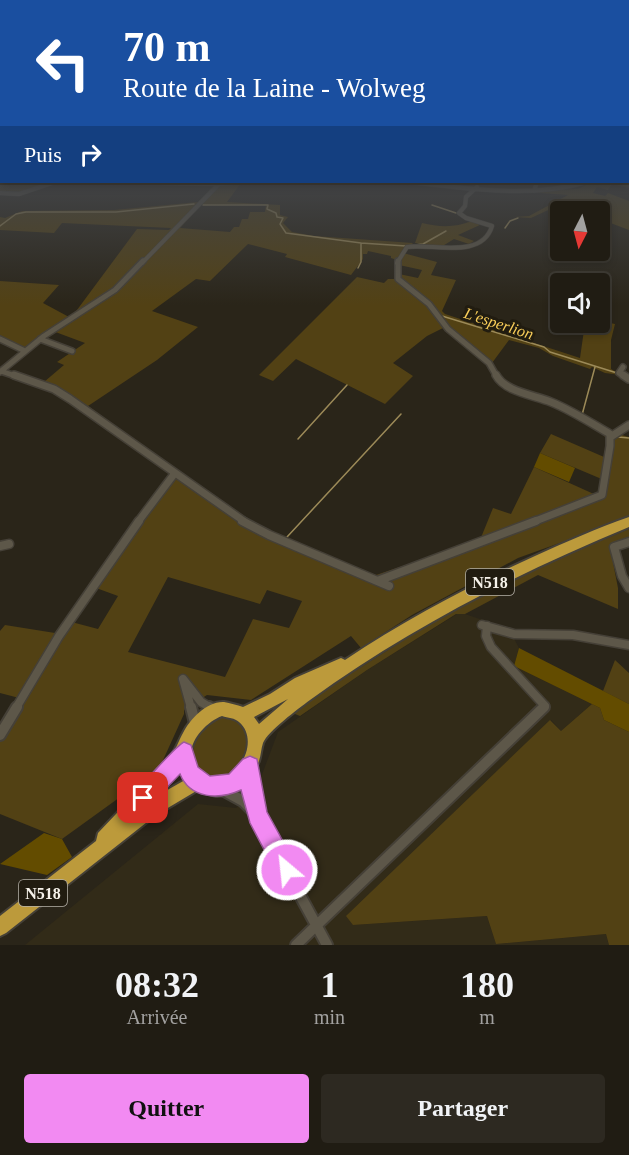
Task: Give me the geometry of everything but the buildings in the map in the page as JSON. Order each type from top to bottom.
[{"type":"highway","name":"N518","points":[[256,739],[277,717],[360,657],[424,617],[488,583],[564,548],[629,522]]},
{"type":"highway","name":"N518","points":[[242,715],[275,699],[300,682],[360,657]]},
{"type":"highway","points":[[184,752],[190,773],[207,786],[218,788],[236,781],[254,758],[256,739],[250,723],[242,715],[229,709],[214,710],[195,723]]},
{"type":"highway","name":"N518","points":[[85,860],[133,806],[167,774],[184,752],[186,741],[195,723]]},
{"type":"highway","name":"N518","points":[[0,927],[150,809],[198,781]]},
{"type":"street","points":[[1,371],[40,339],[115,290],[187,217]]},
{"type":"street","points":[[466,217],[492,226],[490,233],[458,251],[422,245],[407,247],[399,259],[398,279],[429,304],[448,329],[489,363],[499,381],[514,389],[552,402],[612,436]]},
{"type":"street","points":[[0,339],[25,351]]},
{"type":"street","points":[[40,339],[72,351]]},
{"type":"street","points":[[623,367],[619,373],[629,379]]},
{"type":"street","points":[[1,371],[54,389],[242,521],[279,540],[380,580],[389,586]]},
{"type":"street","points":[[380,580],[396,572],[487,542],[602,495],[612,436],[629,425]]},
{"type":"street","points":[[0,735],[59,636],[175,473]]},
{"type":"street","points":[[629,542],[614,547],[622,576],[629,588]]},
{"type":"street","points":[[296,945],[545,706],[492,647],[486,636],[484,625],[514,634],[573,635],[629,645]]},
{"type":"street","points":[[195,723],[183,679],[201,702],[214,710]]},
{"type":"street","points":[[250,766],[251,789],[257,816]]},
{"type":"street","points":[[218,788],[243,801],[257,816],[327,945]]},
{"type":"shaded area","points":[[0,217],[190,217],[180,228],[230,232],[234,227],[239,227],[242,219],[249,217],[288,217],[283,223],[292,232],[314,236],[413,243],[403,253],[437,262],[431,275],[456,280],[442,311],[445,314],[580,358],[584,333],[610,333],[610,323],[615,324],[611,340],[611,369],[621,375],[605,373],[592,367],[590,369],[553,356],[539,348],[509,340],[492,363],[499,378],[519,388],[518,392],[501,385],[481,359],[443,328],[427,336],[393,363],[413,376],[385,404],[296,359],[273,381],[259,375],[357,277],[384,283],[388,279],[400,279],[399,274],[418,278],[422,270],[399,265],[400,261],[391,256],[368,251],[367,254],[363,254],[363,259],[351,275],[248,244],[210,281],[196,279],[152,311],[198,327],[157,360],[88,406],[132,438],[128,442],[48,390],[0,374],[0,368],[44,382],[64,365],[57,362],[85,343],[50,330],[20,351],[0,341],[0,281],[59,285],[43,303],[69,317],[74,314],[137,229],[169,230],[171,228],[62,223],[54,233],[0,230]]},
{"type":"shaded area","points":[[610,217],[629,217],[629,230],[610,223]]},
{"type":"shaded area","points":[[472,221],[482,224],[458,235],[474,241],[469,244],[454,239],[441,247],[415,243],[422,223],[447,226]]},
{"type":"shaded area","points":[[611,432],[629,437],[629,518],[518,558],[412,615],[361,648],[351,636],[251,700],[207,695],[184,710],[159,769],[62,839],[0,814],[0,740],[23,699],[0,693],[0,631],[5,625],[55,633],[64,620],[98,629],[118,596],[88,585],[171,473],[148,457],[153,453],[231,510],[289,541],[376,575],[480,540],[493,508],[511,514],[534,467],[596,495],[605,496],[604,480],[540,453],[551,434],[604,457],[608,442],[603,434]],"holes":[[[168,577],[260,604],[267,590],[302,601],[289,628],[253,619],[225,677],[128,652]]]},
{"type":"shaded area","points":[[540,453],[575,468],[569,482],[534,467]]},
{"type":"shaded area","points":[[629,529],[629,545],[621,541],[610,547],[618,588],[618,609],[538,575],[465,614],[456,614],[367,670],[300,716],[290,712],[456,607],[526,572]]},
{"type":"shaded area","points":[[457,614],[465,614],[509,629],[519,648],[514,666],[592,704],[561,731],[551,720],[353,925],[487,916],[496,944],[606,934],[609,945],[25,945],[198,804],[236,808],[255,793],[278,732],[367,670]]},
{"type":"shaded area","points":[[519,648],[629,704],[629,732],[604,720],[600,708],[514,666]]},
{"type":"shaded area","points":[[615,660],[629,673],[629,704],[603,691]]},
{"type":"shaded area","points":[[592,704],[600,708],[604,720],[629,732],[629,945],[609,945],[606,934],[496,944],[487,916],[353,925],[346,916],[550,720],[561,731]]},
{"type":"shaded area","points":[[223,717],[238,722],[246,731],[248,744],[245,757],[237,768],[227,776],[215,777],[202,771],[196,763],[194,747],[201,731],[207,725]]},
{"type":"shaded area","points":[[44,833],[62,839],[72,857],[47,875],[0,864]]},
{"type":"waterway","name":"L'esperlion","points":[[0,226],[12,217]]},
{"type":"waterway","name":"L'esperlion","points":[[278,217],[283,218],[280,224],[286,233],[361,243]]},
{"type":"waterway","points":[[505,228],[510,221],[518,218]]},
{"type":"waterway","points":[[361,243],[406,246],[423,244],[446,231]]},
{"type":"waterway","name":"L'esperlion","points":[[358,268],[361,262],[361,243]]},
{"type":"waterway","name":"L'esperlion","points":[[442,316],[544,347],[550,352],[617,373]]},
{"type":"waterway","points":[[582,415],[595,367]]},
{"type":"waterway","points":[[298,439],[347,385]]},
{"type":"waterway","points":[[287,537],[401,414]]},
{"type":"waterway","points":[[618,437],[629,438]]},
{"type":"route","points":[[143,798],[167,774],[184,752],[185,763],[190,773],[207,786],[218,788],[227,786],[244,775],[250,766],[250,783],[257,816],[287,870]]}]
